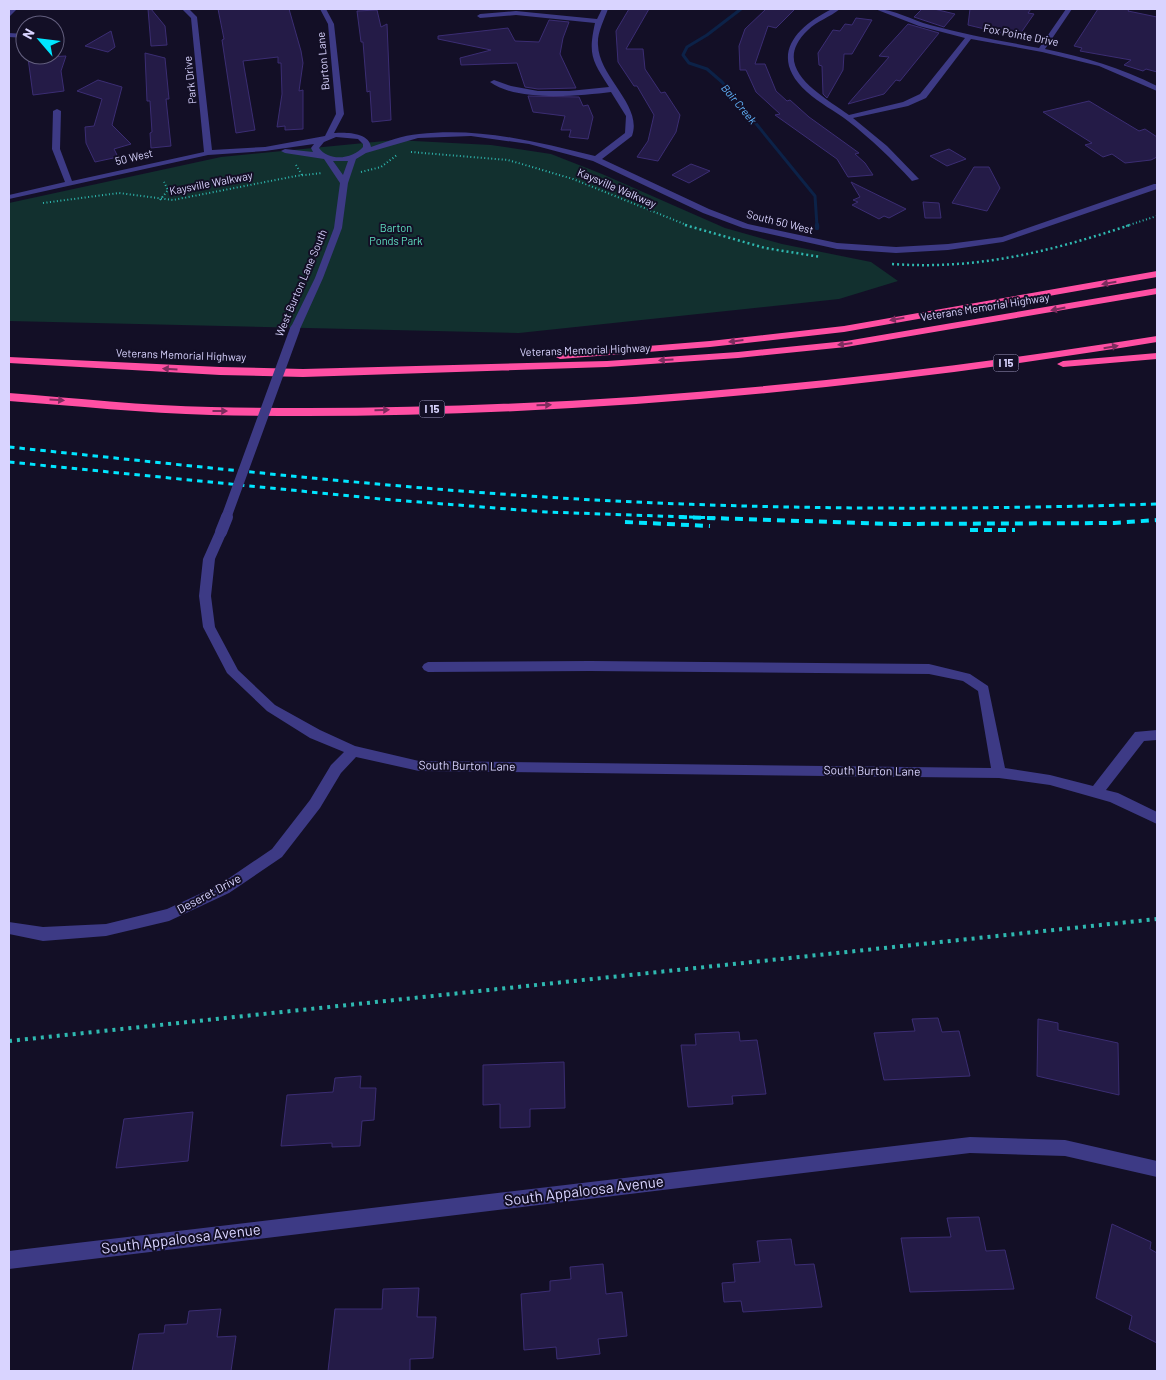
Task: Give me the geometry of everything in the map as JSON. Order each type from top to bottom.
[{"type":"highway","points":[[342,372],[710,344],[844,329],[1157,274]]},
{"type":"highway","name":"Veterans Memorial Highway","points":[[9,360],[220,371],[342,372],[607,364],[738,355],[836,345],[1019,316],[1157,291]]},
{"type":"highway","name":"I 15","points":[[9,397],[208,410],[434,409],[663,400],[855,382],[1058,356],[1157,339]]},
{"type":"highway","points":[[855,382],[1157,356]]},
{"type":"street","points":[[9,15],[14,9]]},
{"type":"street","name":"Park Drive","points":[[185,9],[194,18],[208,153]]},
{"type":"street","name":"Burton Lane","points":[[323,9],[331,24],[340,114],[346,127],[367,143],[364,151]]},
{"type":"street","points":[[596,159],[629,134],[630,116],[597,62],[594,44],[599,21],[605,9]]},
{"type":"street","points":[[838,9],[812,22],[795,39],[790,52],[790,65],[805,86],[848,117],[892,153],[916,178]]},
{"type":"street","name":"Fox Pointe Drive","points":[[878,9],[922,25],[1078,58],[1116,69],[1156,87]]},
{"type":"street","points":[[1041,50],[1069,9]]},
{"type":"street","points":[[480,16],[516,14],[599,21]]},
{"type":"street","points":[[848,117],[905,104],[923,96],[970,36]]},
{"type":"street","points":[[494,82],[508,88],[538,92],[576,93],[614,89]]},
{"type":"street","points":[[57,111],[56,148],[69,183]]},
{"type":"street","points":[[340,114],[325,138],[315,148],[344,184]]},
{"type":"street","name":"South 50 West","points":[[353,157],[364,151],[418,136],[471,134],[529,142],[596,159],[706,211],[746,226],[837,246],[896,250],[948,247],[1003,239],[1157,186]]},
{"type":"street","name":"South 50 West","points":[[325,138],[356,136],[382,140],[404,139]]},
{"type":"street","name":"50 West","points":[[9,197],[208,153],[265,149],[325,138]]},
{"type":"street","name":"50 West","points":[[265,149],[324,157],[353,157]]},
{"type":"street","name":"West Burton Lane South","points":[[273,389],[295,329],[319,278],[338,228],[344,184],[353,157]]},
{"type":"street","name":"South Burton Lane","points":[[273,389],[221,532],[209,559],[205,596],[209,627],[233,673],[271,708],[315,734],[353,751],[418,766],[998,773],[1050,780],[1096,792],[1113,797],[1157,818]]},
{"type":"street","points":[[428,668],[590,666],[929,669],[966,677],[984,688],[998,773]]},
{"type":"street","points":[[1096,792],[1140,736],[1157,734]]},
{"type":"street","name":"Deseret Drive","points":[[9,928],[43,934],[106,930],[169,915],[224,889],[276,853],[315,804],[336,769],[353,751]]},
{"type":"street","name":"South Appaloosa Avenue","points":[[9,1260],[970,1145],[1065,1148],[1157,1170]]},
{"type":"path","points":[[356,173],[378,169],[392,160],[401,151]]},
{"type":"path","name":"Kaysville Walkway","points":[[408,152],[508,160],[573,179],[673,221],[708,233],[765,248],[824,257]]},
{"type":"path","name":"Kaysville Walkway","points":[[36,205],[118,193],[137,194],[160,200],[173,200],[296,176],[328,172]]},
{"type":"path","points":[[160,200],[168,190],[164,182]]},
{"type":"path","points":[[9,1041],[1157,919]]},
{"type":"green space","name":"Barton Ponds Park","points":[[395,140],[491,145],[551,154],[602,174],[725,228],[782,244],[871,262],[898,281],[839,299],[519,333],[9,321],[9,203],[221,157]]},
{"type":"building","points":[[148,9],[151,9],[165,26],[167,45],[151,46]]},
{"type":"building","points":[[218,9],[289,9],[303,63],[299,91],[303,90],[303,129],[285,130],[285,126],[277,127],[282,94],[281,63],[278,63],[278,57],[243,61],[255,130],[236,133],[222,40],[224,39]]},
{"type":"building","points":[[629,9],[649,9],[626,49],[643,49],[645,69],[661,93],[665,92],[680,115],[676,132],[658,161],[637,157],[648,141],[654,115],[637,86],[634,86],[618,62],[616,31]]},
{"type":"building","points":[[766,9],[795,9],[776,28],[768,26],[755,64],[765,64],[776,91],[859,153],[855,154],[865,163],[873,175],[848,177],[837,159],[775,115],[780,114],[756,92],[746,70],[740,70],[739,46],[745,29]]},
{"type":"building","points":[[922,9],[934,9],[955,14],[944,27],[914,17]]},
{"type":"building","points":[[970,9],[1031,9],[1028,13],[1034,14],[1018,37],[968,25]]},
{"type":"building","points":[[1098,9],[1129,9],[1128,11],[1157,17],[1157,72],[1146,69],[1143,71],[1124,65],[1131,60],[1080,51],[1082,48],[1074,46]]},
{"type":"building","points":[[377,10],[381,27],[387,24],[391,120],[372,122],[370,91],[367,92],[363,42],[361,42],[357,11]]},
{"type":"building","points":[[856,18],[872,20],[852,54],[844,54],[843,70],[827,98],[823,94],[822,66],[819,65],[818,53],[833,30],[840,31],[845,24],[852,25]]},
{"type":"building","points":[[549,20],[569,22],[560,54],[576,88],[538,89],[525,87],[517,63],[461,65],[460,58],[491,50],[438,39],[438,36],[508,28],[515,41],[539,42]]},
{"type":"building","points":[[908,24],[939,33],[900,81],[896,80],[884,94],[848,104],[889,57],[879,56]]},
{"type":"building","points":[[111,31],[115,47],[108,52],[85,46]]},
{"type":"building","points":[[145,53],[165,58],[169,99],[166,99],[171,146],[151,148],[150,133],[152,132],[150,101],[147,101]]},
{"type":"building","points":[[29,65],[63,65],[61,71],[64,91],[33,95]]},
{"type":"building","points":[[98,80],[122,87],[112,125],[131,144],[114,149],[118,157],[95,162],[86,143],[85,127],[94,126],[102,99],[77,91]]},
{"type":"building","points":[[528,96],[579,97],[583,106],[588,105],[593,117],[588,139],[569,137],[571,130],[561,130],[565,116],[533,112]]},
{"type":"building","points":[[1089,101],[1139,131],[1145,129],[1157,137],[1157,157],[1151,160],[1125,163],[1112,154],[1103,157],[1085,145],[1092,143],[1043,112]]},
{"type":"building","points":[[949,149],[966,159],[947,166],[930,156]]},
{"type":"building","points":[[691,164],[710,171],[689,183],[672,175]]},
{"type":"building","points":[[974,167],[989,167],[1000,188],[987,211],[952,203]]},
{"type":"building","points":[[851,182],[906,209],[889,218],[884,216],[879,219],[852,205],[858,202],[853,200],[860,197]]},
{"type":"building","points":[[923,202],[939,203],[941,218],[925,218]]},
{"type":"building","points":[[938,1018],[942,1032],[959,1031],[970,1076],[884,1080],[874,1033],[915,1031],[912,1019]]},
{"type":"building","points":[[1038,1019],[1058,1023],[1058,1030],[1118,1043],[1119,1095],[1037,1076]]},
{"type":"building","points":[[739,1032],[740,1041],[757,1040],[766,1094],[732,1096],[733,1104],[688,1107],[681,1045],[696,1045],[695,1034]]},
{"type":"building","points":[[564,1062],[565,1108],[530,1109],[530,1127],[500,1128],[500,1104],[483,1105],[483,1065]]},
{"type":"building","points":[[361,1076],[360,1088],[376,1088],[374,1120],[362,1121],[360,1146],[332,1147],[332,1143],[281,1146],[287,1095],[333,1092],[335,1078]]},
{"type":"building","points":[[193,1112],[188,1161],[116,1168],[124,1119]]},
{"type":"building","points":[[979,1217],[986,1251],[1005,1250],[1014,1289],[910,1292],[901,1238],[951,1237],[947,1218]]},
{"type":"building","points":[[1112,1224],[1151,1242],[1150,1249],[1157,1253],[1157,1343],[1129,1329],[1132,1316],[1096,1298]]},
{"type":"building","points":[[791,1239],[795,1265],[814,1264],[822,1307],[743,1312],[741,1301],[724,1302],[722,1283],[735,1282],[733,1264],[760,1262],[757,1241]]},
{"type":"building","points":[[603,1264],[606,1294],[622,1292],[627,1336],[598,1339],[600,1354],[557,1359],[556,1347],[524,1350],[521,1294],[550,1291],[550,1281],[571,1279],[570,1267]]},
{"type":"building","points":[[419,1288],[417,1317],[436,1317],[433,1358],[410,1359],[410,1371],[328,1371],[335,1309],[382,1309],[383,1289]]},
{"type":"building","points":[[221,1309],[217,1337],[236,1336],[231,1371],[132,1371],[139,1334],[164,1333],[165,1325],[187,1324],[189,1311]]},
{"type":"waterway","name":"Bair Creek","points":[[741,9],[707,35],[687,47],[683,55],[689,63],[707,69],[722,82],[815,196],[817,226]]},
{"type":"railway","points":[[9,447],[430,489],[599,500],[742,506],[861,508],[979,508],[1157,504]]},
{"type":"railway","points":[[9,462],[381,499],[546,512],[716,518]]},
{"type":"railway","points":[[679,517],[894,524],[1114,523],[1157,520]]},
{"type":"railway","points":[[625,522],[710,526]]},
{"type":"railway","points":[[970,530],[1015,530]]}]
